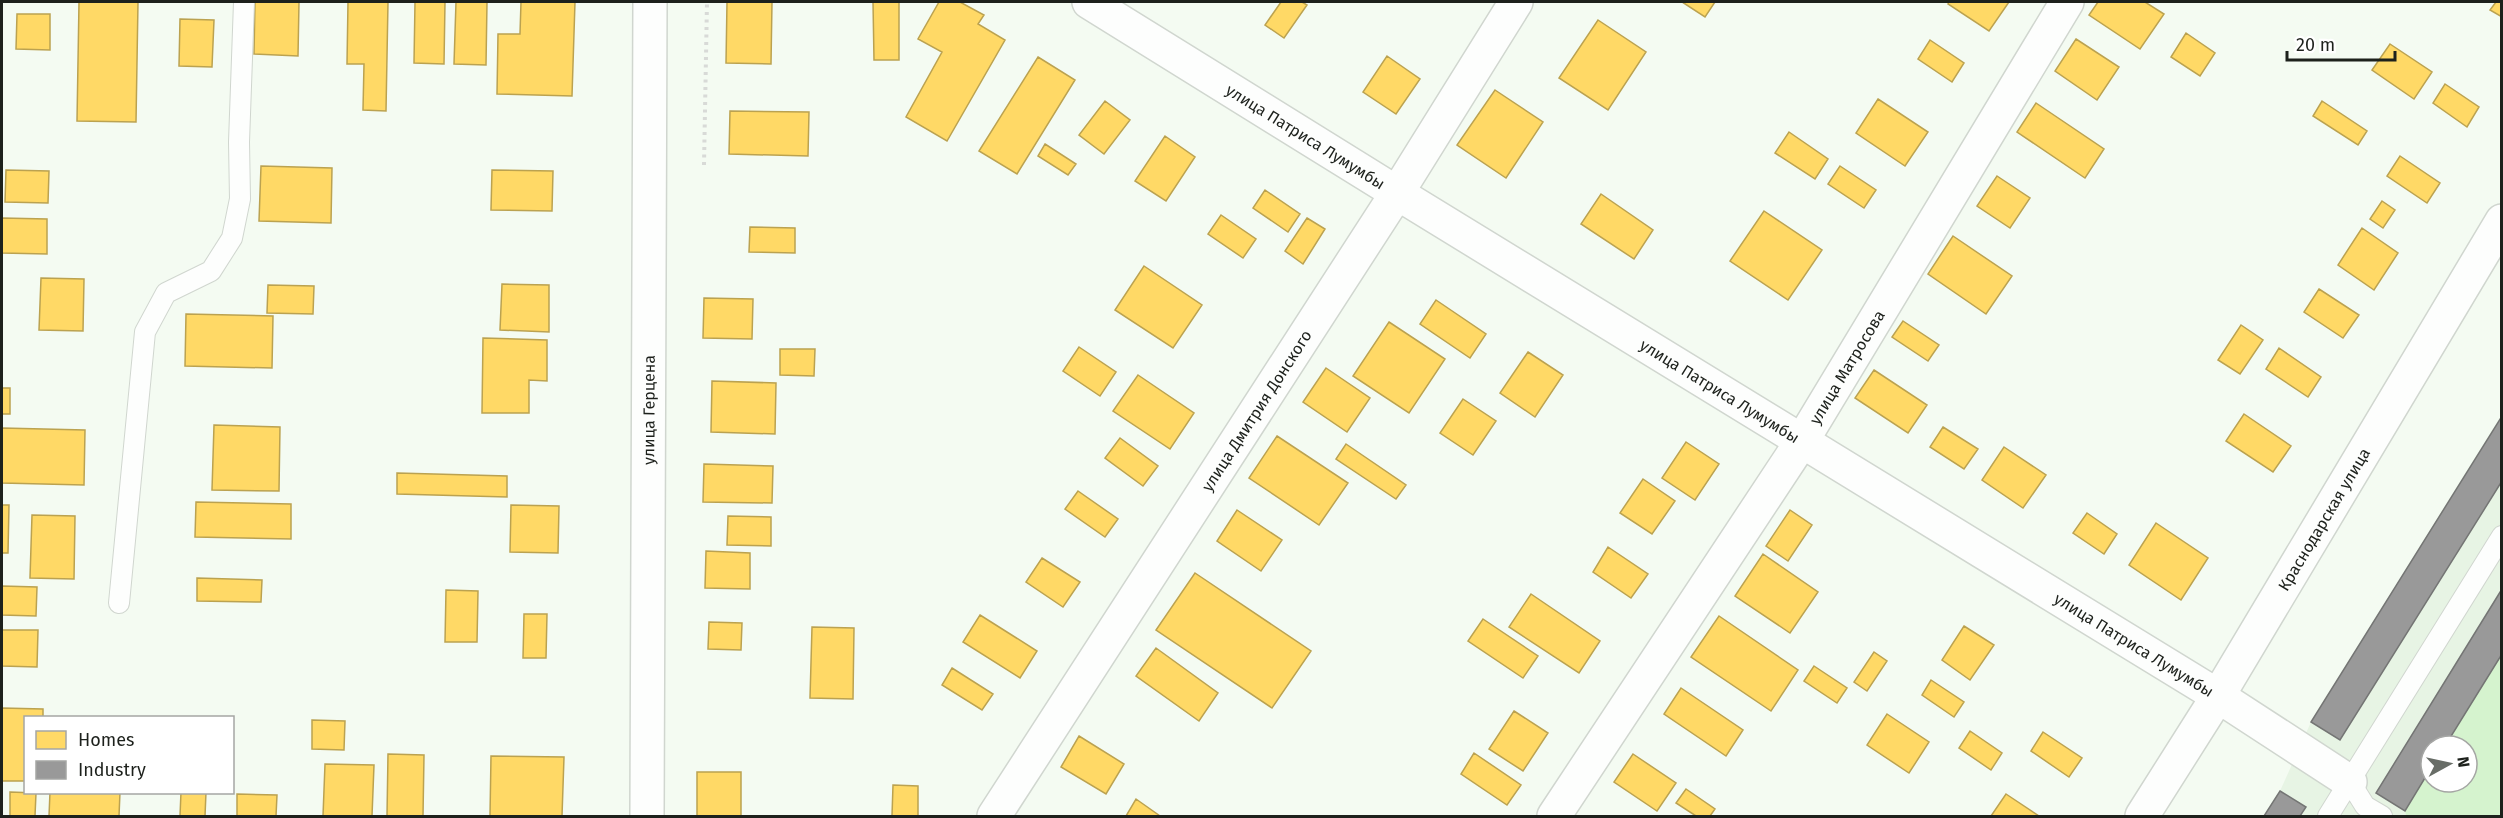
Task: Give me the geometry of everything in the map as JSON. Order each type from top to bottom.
[{"type":"street","name":"улица Герцена","points":[[647,816],[650,2]]},
{"type":"street","name":"улица Патриса Лумумбы","points":[[1089,2],[2218,696],[2350,782]]},
{"type":"street","name":"улица Дмитрия Донского","points":[[994,816],[1397,193],[1516,2]]},
{"type":"street","name":"улица Матросова","points":[[1554,816],[1802,441],[2067,2]]},
{"type":"street","name":"Краснодарская улица","points":[[2142,816],[2218,696],[2502,221]]},
{"type":"lane","points":[[119,603],[145,332],[166,293],[211,271],[232,238],[240,199],[238,142],[244,2]]},
{"type":"lane","points":[[2328,816],[2502,536]]},
{"type":"lane","points":[[2350,782],[2366,806],[2382,816]]},
{"type":"path","points":[[704,165],[707,2]]},
{"type":"shaded area","points":[[2501,416],[2501,654],[2452,734],[2419,734],[2419,788],[2405,811],[2406,816],[2264,816],[2280,791],[2311,722]]},
{"type":"green space","points":[[2501,654],[2501,816],[2406,816],[2405,811],[2419,788],[2419,794],[2479,794],[2479,734],[2452,734]]},
{"type":"building: Homes","points":[[79,2],[138,2],[136,122],[77,121]]},
{"type":"building: Homes","points":[[255,2],[299,2],[298,56],[254,54]]},
{"type":"building: Homes","points":[[348,2],[388,2],[386,111],[363,110],[364,64],[347,64]]},
{"type":"building: Homes","points":[[415,2],[445,2],[444,64],[414,63]]},
{"type":"building: Homes","points":[[456,2],[487,2],[486,65],[454,64]]},
{"type":"building: Homes","points":[[521,2],[575,2],[572,96],[497,94],[498,34],[520,34]]},
{"type":"building: Homes","points":[[727,2],[772,2],[771,64],[726,63]]},
{"type":"building: Homes","points":[[873,2],[899,2],[899,60],[874,60]]},
{"type":"building: Homes","points":[[939,2],[960,2],[984,15],[978,24],[1005,40],[947,141],[906,117],[942,52],[918,39]]},
{"type":"building: Homes","points":[[1281,2],[1302,2],[1307,5],[1284,38],[1265,25]]},
{"type":"building: Homes","points":[[1682,2],[1715,2],[1705,17]]},
{"type":"building: Homes","points":[[1949,2],[2009,2],[1989,31],[1948,4]]},
{"type":"building: Homes","points":[[2098,2],[2145,2],[2164,14],[2140,49],[2089,15]]},
{"type":"building: Homes","points":[[2496,2],[2502,2],[2502,17],[2490,10]]},
{"type":"building: Homes","points":[[17,14],[50,14],[50,50],[16,49]]},
{"type":"building: Homes","points":[[180,19],[214,20],[212,67],[179,66]]},
{"type":"building: Homes","points":[[1598,20],[1646,52],[1608,110],[1559,78]]},
{"type":"building: Homes","points":[[2186,33],[2215,53],[2200,76],[2171,57]]},
{"type":"building: Homes","points":[[2076,39],[2119,67],[2097,100],[2055,71]]},
{"type":"building: Homes","points":[[1930,40],[1964,63],[1952,82],[1918,59]]},
{"type":"building: Homes","points":[[2390,44],[2432,72],[2414,99],[2372,70]]},
{"type":"building: Homes","points":[[1387,56],[1420,79],[1396,114],[1363,92]]},
{"type":"building: Homes","points":[[1038,57],[1075,80],[1017,174],[979,151]]},
{"type":"building: Homes","points":[[2445,84],[2479,107],[2467,127],[2433,103]]},
{"type":"building: Homes","points":[[1495,90],[1543,122],[1506,178],[1457,145]]},
{"type":"building: Homes","points":[[1878,99],[1928,132],[1905,166],[1856,133]]},
{"type":"building: Homes","points":[[1105,101],[1130,120],[1104,154],[1079,135]]},
{"type":"building: Homes","points":[[2322,101],[2367,131],[2358,145],[2313,116]]},
{"type":"building: Homes","points":[[2036,103],[2104,149],[2085,178],[2017,132]]},
{"type":"building: Homes","points":[[730,111],[809,112],[808,156],[729,154]]},
{"type":"building: Homes","points":[[1789,132],[1828,159],[1815,179],[1775,153]]},
{"type":"building: Homes","points":[[1165,136],[1195,157],[1166,201],[1135,181]]},
{"type":"building: Homes","points":[[1045,144],[1076,164],[1068,175],[1038,156]]},
{"type":"building: Homes","points":[[2400,156],[2440,183],[2427,203],[2387,176]]},
{"type":"building: Homes","points":[[261,166],[332,168],[331,223],[259,221]]},
{"type":"building: Homes","points":[[1840,166],[1876,190],[1864,208],[1828,184]]},
{"type":"building: Homes","points":[[6,170],[49,171],[48,203],[5,202]]},
{"type":"building: Homes","points":[[492,170],[553,171],[552,211],[491,210]]},
{"type":"building: Homes","points":[[1997,176],[2030,198],[2010,228],[1977,206]]},
{"type":"building: Homes","points":[[1265,190],[1300,214],[1288,232],[1253,208]]},
{"type":"building: Homes","points":[[1601,194],[1653,230],[1634,259],[1581,224]]},
{"type":"building: Homes","points":[[2382,201],[2395,210],[2383,228],[2370,219]]},
{"type":"building: Homes","points":[[1764,211],[1822,250],[1788,300],[1730,261]]},
{"type":"building: Homes","points":[[1221,215],[1256,239],[1243,258],[1208,234]]},
{"type":"building: Homes","points":[[2,218],[47,219],[47,254],[2,253]]},
{"type":"building: Homes","points":[[1307,218],[1325,229],[1303,264],[1285,251]]},
{"type":"building: Homes","points":[[750,227],[795,228],[795,253],[749,252]]},
{"type":"building: Homes","points":[[2362,228],[2398,253],[2374,290],[2338,265]]},
{"type":"building: Homes","points":[[1953,236],[2012,276],[1986,314],[1928,274]]},
{"type":"building: Homes","points":[[1144,266],[1202,305],[1173,348],[1115,310]]},
{"type":"building: Homes","points":[[41,278],[84,279],[83,331],[39,330]]},
{"type":"building: Homes","points":[[502,284],[549,285],[549,332],[500,330]]},
{"type":"building: Homes","points":[[268,285],[314,286],[313,314],[267,313]]},
{"type":"building: Homes","points":[[2319,289],[2359,315],[2343,338],[2304,312]]},
{"type":"building: Homes","points":[[704,298],[753,299],[752,339],[703,338]]},
{"type":"building: Homes","points":[[1436,300],[1486,334],[1470,358],[1420,324]]},
{"type":"building: Homes","points":[[186,314],[273,316],[272,368],[185,366]]},
{"type":"building: Homes","points":[[1903,321],[1939,345],[1928,361],[1892,337]]},
{"type":"building: Homes","points":[[1389,322],[1445,359],[1409,413],[1353,376]]},
{"type":"building: Homes","points":[[2241,325],[2263,340],[2240,374],[2218,360]]},
{"type":"building: Homes","points":[[483,338],[547,340],[547,381],[529,380],[529,413],[482,413]]},
{"type":"building: Homes","points":[[1079,347],[1116,372],[1100,396],[1063,371]]},
{"type":"building: Homes","points":[[2279,348],[2321,377],[2308,397],[2266,369]]},
{"type":"building: Homes","points":[[780,349],[815,349],[814,376],[780,375]]},
{"type":"building: Homes","points":[[1528,352],[1563,375],[1535,417],[1500,393]]},
{"type":"building: Homes","points":[[1326,368],[1370,398],[1347,432],[1303,402]]},
{"type":"building: Homes","points":[[1874,370],[1927,405],[1908,433],[1855,398]]},
{"type":"building: Homes","points":[[1138,375],[1194,413],[1170,449],[1113,411]]},
{"type":"building: Homes","points":[[712,381],[776,383],[775,434],[711,432]]},
{"type":"building: Homes","points":[[2,388],[10,388],[10,414],[2,414]]},
{"type":"building: Homes","points":[[1463,399],[1496,421],[1473,455],[1440,433]]},
{"type":"building: Homes","points":[[2244,414],[2291,446],[2273,472],[2226,441]]},
{"type":"building: Homes","points":[[214,425],[280,427],[279,491],[212,490]]},
{"type":"building: Homes","points":[[1943,427],[1978,449],[1964,469],[1930,447]]},
{"type":"building: Homes","points":[[2,428],[85,430],[84,485],[2,483]]},
{"type":"building: Homes","points":[[1277,436],[1348,483],[1319,525],[1249,478]]},
{"type":"building: Homes","points":[[1120,438],[1158,466],[1143,486],[1105,458]]},
{"type":"building: Homes","points":[[1686,442],[1719,464],[1695,500],[1662,478]]},
{"type":"building: Homes","points":[[1346,444],[1406,485],[1396,499],[1336,459]]},
{"type":"building: Homes","points":[[2004,447],[2046,475],[2023,508],[1982,480]]},
{"type":"building: Homes","points":[[704,464],[773,466],[772,503],[703,502]]},
{"type":"building: Homes","points":[[397,473],[507,476],[507,497],[397,494]]},
{"type":"building: Homes","points":[[1643,479],[1675,501],[1652,534],[1620,513]]},
{"type":"building: Homes","points":[[1078,491],[1118,519],[1105,537],[1065,509]]},
{"type":"building: Homes","points":[[196,502],[291,504],[291,539],[195,537]]},
{"type":"building: Homes","points":[[2,505],[9,505],[8,553],[2,553]]},
{"type":"building: Homes","points":[[511,505],[559,506],[558,553],[510,552]]},
{"type":"building: Homes","points":[[1237,510],[1282,540],[1261,571],[1217,541]]},
{"type":"building: Homes","points":[[1790,510],[1812,525],[1788,561],[1766,546]]},
{"type":"building: Homes","points":[[2087,513],[2117,534],[2104,554],[2073,533]]},
{"type":"building: Homes","points":[[32,515],[75,516],[74,579],[30,578]]},
{"type":"building: Homes","points":[[728,516],[771,517],[771,546],[727,545]]},
{"type":"building: Homes","points":[[2156,523],[2208,558],[2181,600],[2129,565]]},
{"type":"building: Homes","points":[[1608,547],[1648,574],[1631,598],[1593,572]]},
{"type":"building: Homes","points":[[706,551],[750,553],[750,589],[705,588]]},
{"type":"building: Homes","points":[[1763,554],[1818,592],[1790,633],[1735,596]]},
{"type":"building: Homes","points":[[1042,558],[1080,582],[1063,607],[1026,582]]},
{"type":"building: Homes","points":[[1195,573],[1311,651],[1272,708],[1156,630]]},
{"type":"building: Homes","points":[[197,578],[262,580],[261,602],[197,601]]},
{"type":"building: Homes","points":[[2,586],[37,587],[36,616],[2,615]]},
{"type":"building: Homes","points":[[446,590],[478,591],[477,642],[445,642]]},
{"type":"building: Homes","points":[[1531,594],[1600,641],[1579,673],[1509,627]]},
{"type":"building: Homes","points":[[524,614],[547,614],[546,658],[523,658]]},
{"type":"building: Homes","points":[[980,615],[1037,651],[1020,678],[963,642]]},
{"type":"building: Homes","points":[[1719,616],[1798,670],[1771,711],[1691,657]]},
{"type":"building: Homes","points":[[1483,619],[1538,656],[1523,678],[1468,641]]},
{"type":"building: Homes","points":[[709,622],[742,623],[741,650],[708,649]]},
{"type":"building: Homes","points":[[1964,626],[1994,645],[1970,680],[1942,660]]},
{"type":"building: Homes","points":[[812,627],[854,628],[853,699],[810,698]]},
{"type":"building: Homes","points":[[2,630],[38,630],[37,667],[2,666]]},
{"type":"building: Homes","points":[[1156,648],[1218,693],[1199,721],[1136,676]]},
{"type":"building: Homes","points":[[1874,652],[1887,661],[1867,691],[1854,682]]},
{"type":"building: Homes","points":[[1814,666],[1847,688],[1837,703],[1804,681]]},
{"type":"building: Homes","points":[[952,668],[993,694],[982,710],[942,685]]},
{"type":"building: Homes","points":[[1931,680],[1964,702],[1954,717],[1922,695]]},
{"type":"building: Homes","points":[[1681,688],[1743,730],[1726,756],[1664,714]]},
{"type":"building: Homes","points":[[2,708],[43,709],[43,716],[24,716],[24,781],[2,781]]},
{"type":"building: Homes","points":[[1514,711],[1548,733],[1523,771],[1489,749]]},
{"type":"building: Homes","points":[[1887,714],[1929,742],[1909,773],[1867,745]]},
{"type":"building: Homes","points":[[312,720],[345,721],[344,750],[312,749]]},
{"type":"building: Homes","points":[[1970,731],[2002,753],[1991,770],[1959,748]]},
{"type":"building: Homes","points":[[2043,732],[2082,758],[2069,777],[2031,751]]},
{"type":"building: Homes","points":[[1079,736],[1124,764],[1106,794],[1061,767]]},
{"type":"building: Homes","points":[[1474,753],[1521,785],[1507,805],[1461,774]]},
{"type":"building: Homes","points":[[388,754],[424,755],[423,816],[387,816]]},
{"type":"building: Homes","points":[[1633,754],[1676,783],[1657,811],[1614,782]]},
{"type":"building: Homes","points":[[491,756],[564,757],[562,816],[490,816]]},
{"type":"building: Homes","points":[[325,764],[374,765],[372,816],[323,816]]},
{"type":"building: Homes","points":[[697,772],[741,772],[741,816],[697,816]]},
{"type":"building: Homes","points":[[893,785],[918,786],[918,816],[892,816]]},
{"type":"building: Homes","points":[[1686,789],[1715,809],[1710,816],[1696,816],[1676,803]]},
{"type":"building: Homes","points":[[10,792],[36,794],[35,816],[10,816]]},
{"type":"building: Homes","points":[[50,794],[120,794],[119,816],[49,816]]},
{"type":"building: Homes","points":[[181,794],[206,794],[205,816],[180,816]]},
{"type":"building: Homes","points":[[237,794],[277,795],[276,816],[237,816]]},
{"type":"building: Homes","points":[[2006,794],[2039,816],[1991,816]]},
{"type":"building: Homes","points":[[1136,799],[1160,816],[1126,816]]},
{"type":"building: Industry","points":[[2502,416],[2502,481],[2340,740],[2311,722]]},
{"type":"building: Industry","points":[[2502,589],[2502,654],[2452,734],[2419,734],[2419,788],[2405,811],[2376,793]]},
{"type":"building: Industry","points":[[2280,791],[2306,807],[2300,816],[2264,816]]}]
